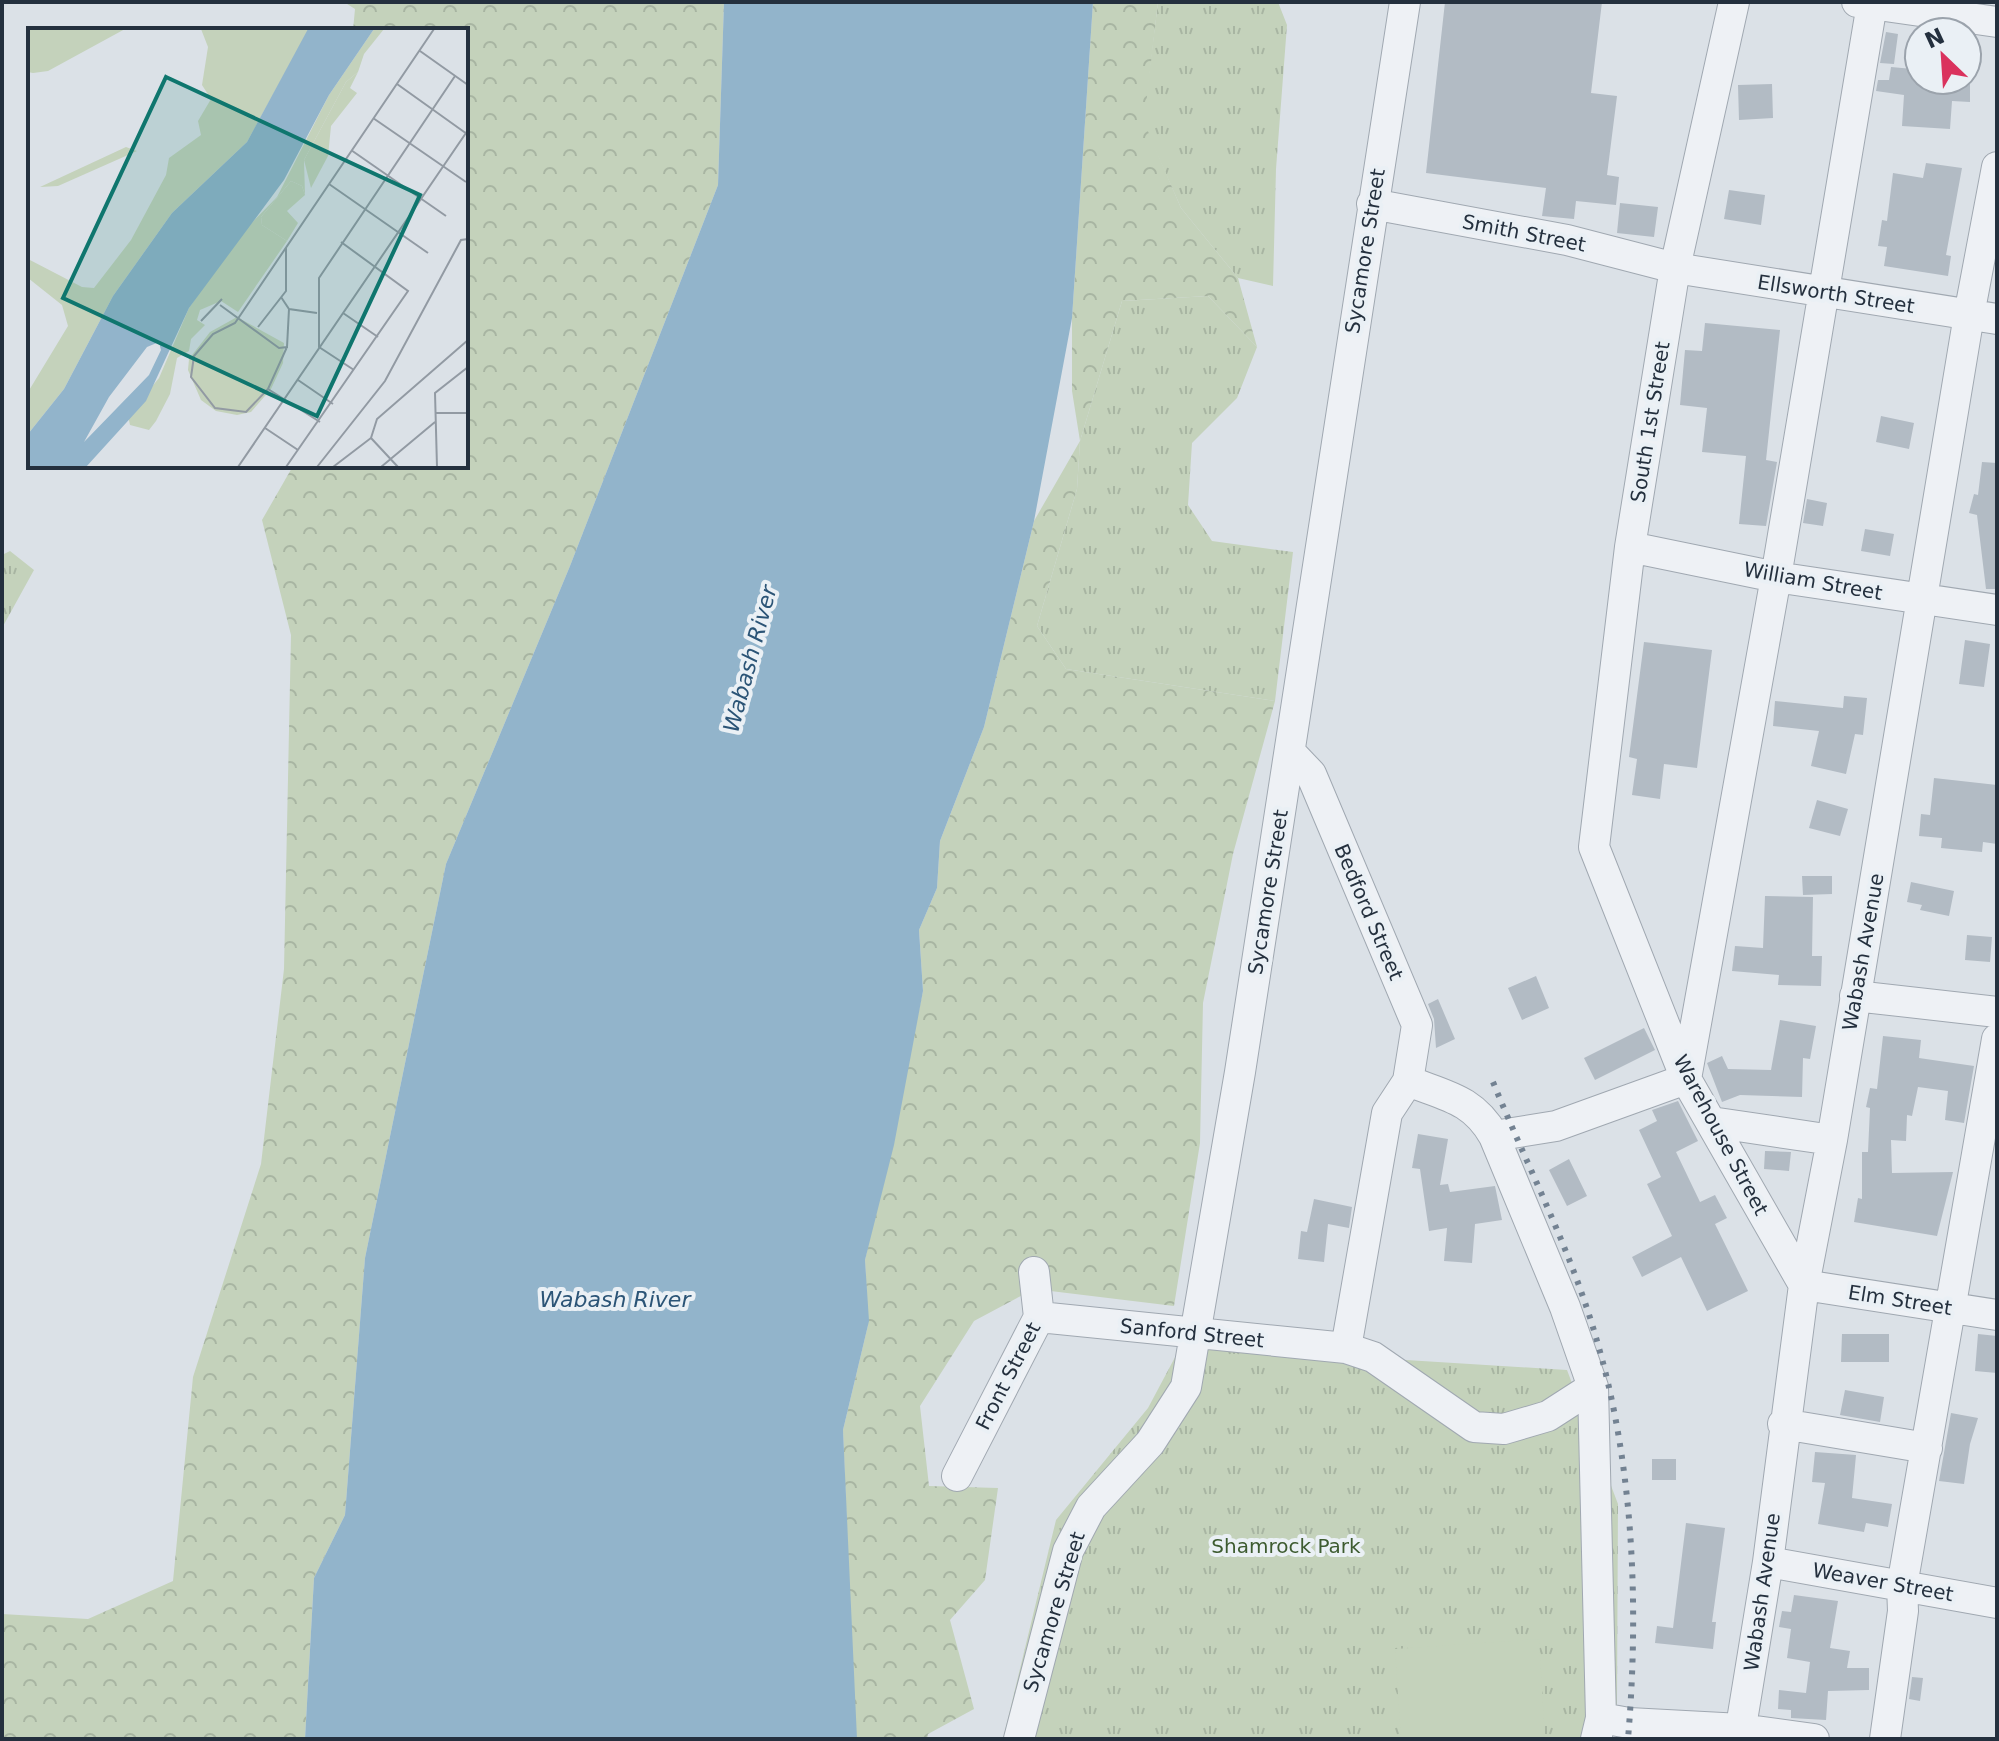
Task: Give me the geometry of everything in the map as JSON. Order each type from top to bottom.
[{"type":"street","name":"Sycamore Street","points":[[1019,1739],[1068,1551],[1078,1526],[1150,1443],[1176,1407],[1186,1387],[1290,752],[1405,2]]},
{"type":"street","name":"South 1st Street","points":[[1594,847],[1630,547],[1675,268],[1734,2]]},
{"type":"street","points":[[1494,1136],[1556,1126],[1686,1079],[1824,292],[1865,3],[1997,22]]},
{"type":"street","name":"Wabash Avenue","points":[[1740,1734],[1768,1562],[1783,1424],[1804,1285],[1832,1140],[1923,600],[1983,317],[1997,167]]},
{"type":"street","name":"Smith Street","points":[[1372,204],[1567,240],[1675,268]]},
{"type":"street","name":"Ellsworth Street","points":[[1675,268],[1983,317]]},
{"type":"street","name":"William Street","points":[[1630,547],[1776,577],[1997,610]]},
{"type":"street","name":"Bedford Street","points":[[1290,752],[1311,774],[1417,1025],[1408,1081],[1387,1113],[1346,1348]]},
{"type":"street","name":"Warehouse Street","points":[[1594,847],[1686,1079],[1804,1285]]},
{"type":"street","points":[[1855,996],[1997,1012]]},
{"type":"street","points":[[1885,1739],[1903,1611],[1902,1586],[1997,1039]]},
{"type":"street","points":[[1408,1081],[1471,1105],[1482,1115],[1494,1136],[1565,1307],[1593,1387],[1598,1728],[1814,1739]]},
{"type":"street","points":[[1711,1122],[1832,1140]]},
{"type":"street","name":"Front Street","points":[[957,1476],[1039,1317],[1034,1272]]},
{"type":"street","name":"Elm Street","points":[[1804,1285],[1997,1315]]},
{"type":"street","name":"Sanford Street","points":[[1039,1317],[1346,1348],[1373,1357],[1474,1427],[1504,1429],[1548,1416],[1593,1387]]},
{"type":"street","points":[[1548,1416],[1571,1429],[1596,1451]]},
{"type":"street","points":[[1783,1424],[1927,1448]]},
{"type":"street","name":"Weaver Street","points":[[1768,1562],[1997,1603]]},
{"type":"green space","points":[[344,2],[724,2],[718,185],[570,566],[446,864],[365,1258],[345,1515],[314,1578],[305,1739],[2,1739],[2,1614],[88,1619],[173,1581],[193,1377],[261,1164],[284,969],[291,635],[262,520],[292,468],[468,468],[468,28],[353,28],[355,9]]},
{"type":"green space","points":[[1093,2],[1158,2],[1144,122],[1181,208],[1238,278],[1257,347],[1208,296],[1122,301],[1080,441],[1072,391],[1072,318]]},
{"type":"green space","points":[[1158,2],[1278,2],[1287,25],[1276,169],[1273,286],[1238,278],[1181,208],[1143,122]]},
{"type":"green space","points":[[1208,296],[1257,347],[1237,398],[1192,443],[1188,505],[1212,541],[1293,552],[1275,701],[1066,669],[1037,626],[1077,489],[1080,441],[1122,301]]},
{"type":"green space","points":[[1080,441],[1077,489],[1037,626],[1066,669],[1275,701],[1233,854],[1203,1003],[1200,1143],[1174,1306],[1034,1289],[974,1321],[920,1406],[929,1486],[998,1488],[985,1580],[950,1620],[974,1709],[928,1734],[927,1739],[855,1739],[843,1430],[868,1325],[865,1260],[923,991],[919,930],[937,888],[940,841],[984,727],[1034,521]]},
{"type":"green space","points":[[10,551],[34,570],[2,628],[2,555]]},
{"type":"green space","name":"Shamrock Park","points":[[1181,1346],[1567,1370],[1618,1504],[1617,1703],[1608,1739],[1003,1739],[1056,1520],[1148,1408]]},
{"type":"green space","points":[[1539,1639],[1545,1739],[1401,1739],[1395,1649]]},
{"type":"water","name":"Wabash River","points":[[724,2],[1093,2],[1072,318],[1034,521],[984,727],[940,841],[937,888],[919,930],[923,991],[894,1145],[865,1260],[869,1321],[843,1430],[857,1739],[305,1739],[314,1578],[345,1515],[365,1258],[446,864],[570,566],[718,185]]},
{"type":"building","points":[[1445,2],[1602,2],[1591,93],[1617,96],[1607,175],[1619,177],[1616,205],[1576,201],[1574,219],[1542,216],[1546,188],[1426,173]]},
{"type":"building","points":[[1886,32],[1898,34],[1894,64],[1880,63]]},
{"type":"building","points":[[1891,67],[1903,68],[1903,95],[1876,91],[1878,80],[1889,80]]},
{"type":"building","points":[[1772,84],[1773,118],[1739,120],[1738,85]]},
{"type":"building","points":[[1904,96],[1970,96],[1970,102],[1952,101],[1950,129],[1902,126]]},
{"type":"building","points":[[1926,163],[1962,168],[1946,255],[1951,256],[1948,276],[1884,266],[1887,247],[1878,246],[1882,220],[1887,221],[1893,173],[1923,178]]},
{"type":"building","points":[[1729,190],[1765,195],[1761,225],[1724,219]]},
{"type":"building","points":[[1620,203],[1658,207],[1654,237],[1617,233]]},
{"type":"building","points":[[1705,323],[1780,330],[1766,460],[1777,462],[1766,526],[1739,524],[1746,456],[1702,452],[1707,408],[1680,405],[1685,350],[1702,351]]},
{"type":"building","points":[[1881,416],[1914,423],[1909,449],[1876,442]]},
{"type":"building","points":[[1982,462],[1997,463],[1997,589],[1986,589],[1977,515],[1969,513],[1974,494],[1978,495]]},
{"type":"building","points":[[1807,499],[1827,503],[1823,526],[1803,523]]},
{"type":"building","points":[[1865,529],[1894,534],[1890,556],[1861,551]]},
{"type":"building","points":[[1965,640],[1990,644],[1984,687],[1959,684]]},
{"type":"building","points":[[1644,642],[1712,650],[1697,768],[1664,764],[1660,799],[1632,795],[1637,759],[1629,757]]},
{"type":"building","points":[[1844,696],[1867,698],[1863,735],[1855,734],[1846,774],[1811,766],[1819,731],[1773,726],[1775,701],[1843,708]]},
{"type":"building","points":[[1934,778],[1997,785],[1997,844],[1983,842],[1982,852],[1941,848],[1942,838],[1919,836],[1921,814],[1930,815]]},
{"type":"building","points":[[1817,800],[1848,809],[1840,836],[1809,828]]},
{"type":"building","points":[[1802,876],[1832,876],[1832,894],[1803,895]]},
{"type":"building","points":[[1911,882],[1954,891],[1949,916],[1920,910],[1922,905],[1907,902]]},
{"type":"building","points":[[1765,896],[1813,897],[1812,956],[1822,956],[1821,986],[1778,985],[1779,975],[1732,971],[1735,946],[1763,948]]},
{"type":"building","points":[[1967,935],[1992,937],[1990,962],[1965,960]]},
{"type":"building","points":[[1536,976],[1549,1008],[1522,1020],[1508,988]]},
{"type":"building","points":[[1438,999],[1455,1039],[1436,1048],[1434,1019],[1428,1004]]},
{"type":"building","points":[[1780,1020],[1816,1026],[1810,1059],[1803,1058],[1802,1097],[1740,1095],[1722,1102],[1707,1063],[1722,1056],[1728,1069],[1771,1070]]},
{"type":"building","points":[[1644,1028],[1655,1050],[1595,1080],[1584,1058]]},
{"type":"building","points":[[1883,1036],[1921,1040],[1919,1058],[1974,1066],[1964,1123],[1945,1120],[1948,1091],[1918,1087],[1912,1116],[1907,1115],[1906,1141],[1891,1140],[1892,1173],[1953,1172],[1937,1236],[1854,1222],[1858,1198],[1862,1199],[1862,1152],[1868,1152],[1870,1108],[1866,1107],[1870,1088],[1877,1089]]},
{"type":"building","points":[[1678,1101],[1698,1141],[1676,1152],[1700,1202],[1715,1195],[1727,1218],[1715,1224],[1748,1291],[1707,1311],[1681,1257],[1642,1277],[1632,1257],[1672,1236],[1647,1184],[1661,1177],[1639,1130],[1657,1121],[1652,1110]]},
{"type":"building","points":[[1418,1134],[1448,1139],[1440,1185],[1448,1184],[1450,1192],[1495,1186],[1502,1220],[1475,1224],[1472,1263],[1444,1261],[1447,1228],[1429,1231],[1420,1169],[1412,1168]]},
{"type":"building","points":[[1765,1151],[1791,1152],[1789,1171],[1764,1169]]},
{"type":"building","points":[[1569,1159],[1587,1196],[1567,1206],[1549,1170]]},
{"type":"building","points":[[1314,1199],[1352,1207],[1349,1228],[1328,1224],[1324,1262],[1298,1259],[1301,1231],[1307,1232]]},
{"type":"building","points":[[1842,1334],[1889,1334],[1889,1362],[1841,1362]]},
{"type":"building","points":[[1978,1334],[1997,1336],[1997,1373],[1975,1371]]},
{"type":"building","points":[[1845,1390],[1884,1397],[1880,1422],[1840,1415]]},
{"type":"building","points":[[1951,1413],[1978,1418],[1970,1444],[1964,1484],[1939,1481]]},
{"type":"building","points":[[1815,1452],[1856,1455],[1852,1498],[1892,1504],[1888,1527],[1866,1523],[1864,1532],[1818,1524],[1825,1483],[1812,1482]]},
{"type":"building","points":[[1652,1459],[1676,1459],[1676,1480],[1652,1480]]},
{"type":"building","points":[[1686,1523],[1725,1528],[1712,1622],[1716,1622],[1713,1649],[1655,1643],[1657,1626],[1673,1628]]},
{"type":"building","points":[[1794,1595],[1838,1601],[1830,1648],[1850,1651],[1847,1668],[1869,1668],[1869,1690],[1828,1691],[1826,1720],[1791,1718],[1791,1710],[1778,1709],[1779,1690],[1806,1693],[1810,1662],[1787,1658],[1791,1629],[1779,1627],[1782,1611],[1791,1612]]},
{"type":"building","points":[[1912,1677],[1923,1678],[1920,1701],[1909,1699]]},
{"type":"railway","points":[[1493,1082],[1575,1275],[1609,1389],[1626,1488],[1633,1589],[1628,1739]]}]
